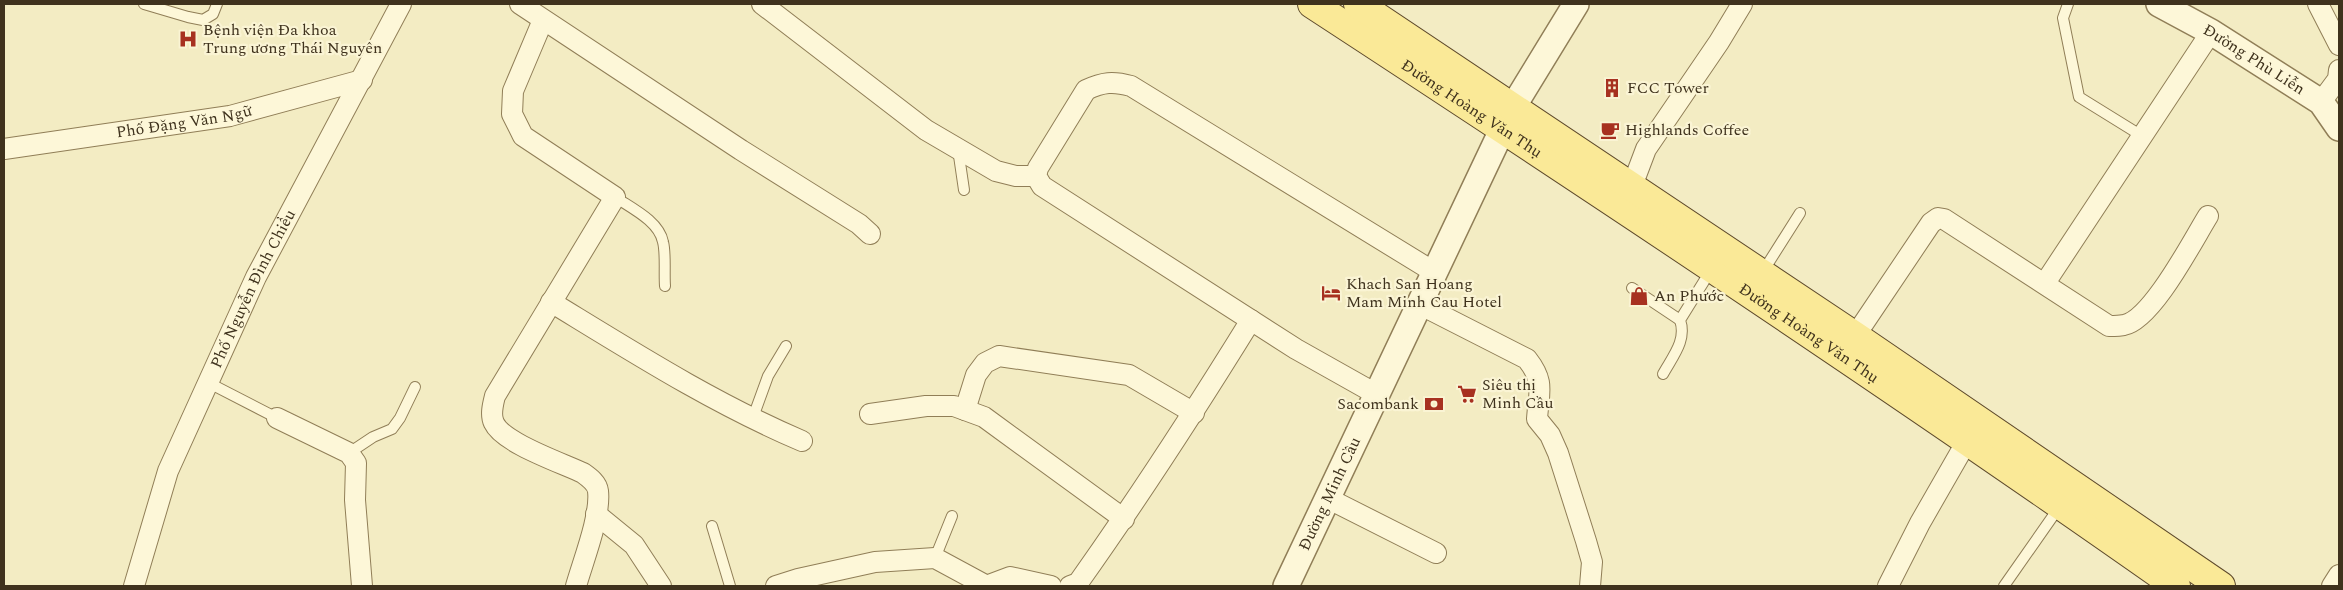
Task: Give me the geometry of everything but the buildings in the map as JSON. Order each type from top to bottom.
[{"type":"main road","name":"Đường Hoàng Văn Thụ","points":[[1312,4],[1508,118],[1632,186],[1761,274],[1859,349],[1967,442],[2176,586]]},
{"type":"main road","name":"Đường Hoàng Văn Thụ","points":[[1358,4],[1712,269],[1859,349],[2215,585]]},
{"type":"street","name":"Phố Nguyễn Đình Chiểu","points":[[134,586],[168,471],[256,276],[401,4]]},
{"type":"street","points":[[520,4],[859,224],[870,234]]},
{"type":"street","points":[[762,4],[926,130],[996,171],[1016,176],[1036,176]]},
{"type":"street","name":"Đường Minh Cầu","points":[[1286,586],[1508,118],[1576,4]]},
{"type":"street","points":[[1632,186],[1646,149],[1719,42],[1742,4]]},
{"type":"street","name":"Đường Phù Liễn","points":[[2159,4],[2211,32],[2321,102],[2339,128]]},
{"type":"street","points":[[2318,4],[2339,45]]},
{"type":"street","points":[[543,20],[513,91],[512,114],[523,136],[615,196],[495,396],[493,422],[507,438],[583,473],[592,479],[598,489],[596,514],[576,586]]},
{"type":"street","points":[[2045,283],[2211,32]]},
{"type":"street","points":[[2321,102],[2338,79],[2339,70]]},
{"type":"street","name":"Phố Đặng Văn Ngữ","points":[[4,149],[230,116],[362,80]]},
{"type":"street","points":[[1376,394],[1296,349],[1042,186],[1036,176],[1038,168],[1086,90],[1098,84],[1113,81],[1131,86],[1434,272]]},
{"type":"street","points":[[1859,349],[1931,223],[1938,218],[2045,283],[2109,326],[2126,326],[2141,315],[2166,286],[2208,216]]},
{"type":"street","points":[[551,302],[677,380],[752,420],[802,441]]},
{"type":"street","points":[[1419,304],[1527,359],[1537,372],[1540,386],[1537,419],[1550,435],[1558,453],[1578,514],[1592,562],[1590,586]]},
{"type":"street","points":[[1070,586],[1078,583],[1124,518],[1194,413],[1251,320]]},
{"type":"street","points":[[965,410],[976,375],[984,363],[999,356],[1129,375],[1194,413]]},
{"type":"street","points":[[870,414],[926,406],[954,406],[984,417],[1124,518]]},
{"type":"street","points":[[278,418],[350,453],[356,463],[355,500],[362,586]]},
{"type":"street","points":[[1888,586],[1920,523],[1967,442]]},
{"type":"street","points":[[1327,498],[1436,553]]},
{"type":"street","points":[[596,514],[634,545],[661,586]]},
{"type":"street","points":[[776,586],[798,579],[875,562],[934,558],[985,586],[1010,577],[1051,586]]},
{"type":"street","points":[[2332,586],[2339,575]]},
{"type":"lane","points":[[144,4],[188,18],[203,20],[214,14],[217,4]]},
{"type":"lane","points":[[2068,4],[2063,18],[2079,97],[2142,136]]},
{"type":"lane","points":[[958,148],[964,190]]},
{"type":"lane","points":[[615,196],[649,220],[661,235],[664,243],[665,286]]},
{"type":"lane","points":[[1761,274],[1800,213]]},
{"type":"lane","points":[[1680,320],[1712,269]]},
{"type":"lane","points":[[1632,288],[1680,320],[1683,338],[1663,374]]},
{"type":"lane","points":[[752,420],[768,376],[786,346]]},
{"type":"lane","points":[[209,383],[278,418]]},
{"type":"lane","points":[[350,453],[373,437],[392,429],[400,418],[415,387]]},
{"type":"lane","points":[[2004,586],[2061,505]]},
{"type":"lane","points":[[934,558],[952,516]]},
{"type":"lane","points":[[712,526],[730,586]]},
{"type":"place","name":"Bệnh viện Đa khoa Trung ương Thái Nguyên","points":[[188,39]]},
{"type":"place","name":"FCC Tower","points":[[1612,88]]},
{"type":"place","name":"Highlands Coffee","points":[[1610,130]]},
{"type":"place","name":"Khach San Hoang Mam Minh Cau Hotel","points":[[1331,293]]},
{"type":"place","name":"An Phước","points":[[1639,296]]},
{"type":"place","name":"Siêu thị Minh Cầu","points":[[1467,394]]},
{"type":"place","name":"Sacombank","points":[[1434,404]]}]
